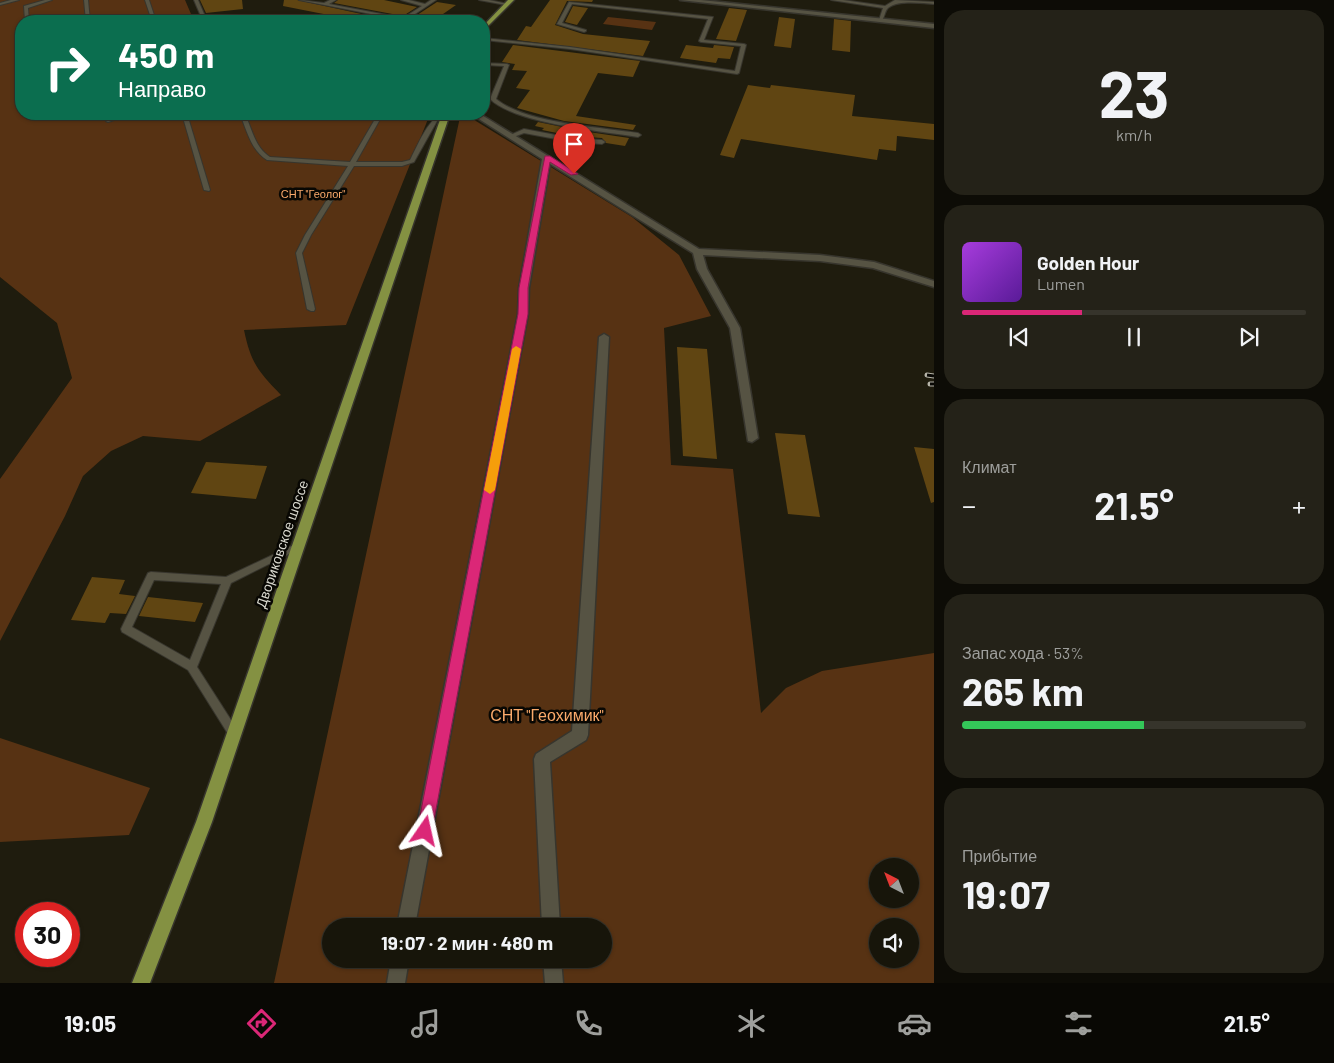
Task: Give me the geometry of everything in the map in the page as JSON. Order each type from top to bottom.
[{"type":"main road","points":[[490,22],[508,2]]},
{"type":"main road","name":"Двориковское шоссе","points":[[141,983],[204,822],[442,120]]},
{"type":"street","points":[[683,0],[934,26]]},
{"type":"street","points":[[485,120],[697,252],[820,258],[874,265],[934,284]]},
{"type":"street","points":[[408,918],[523,314],[524,288],[547,157]]},
{"type":"street","points":[[697,252],[702,269],[735,328],[752,438]]},
{"type":"street","points":[[551,918],[542,759],[580,735],[604,337]]},
{"type":"street","points":[[396,983],[398,968]]},
{"type":"street","points":[[553,968],[554,983]]},
{"type":"lane","points":[[0,4],[17,0]]},
{"type":"lane","points":[[27,15],[26,7],[50,0]]},
{"type":"lane","points":[[86,0],[87,15]]},
{"type":"lane","points":[[147,0],[152,15]]},
{"type":"lane","points":[[196,0],[202,15]]},
{"type":"lane","points":[[301,0],[381,15]]},
{"type":"lane","points":[[324,4],[334,0]]},
{"type":"lane","points":[[403,0],[426,4]]},
{"type":"lane","points":[[410,15],[434,0]]},
{"type":"lane","points":[[481,0],[508,2]]},
{"type":"lane","points":[[833,0],[886,7],[898,0],[934,3]]},
{"type":"lane","points":[[490,41],[570,48],[737,73],[744,45],[701,41],[711,18],[572,2],[559,24],[584,31]]},
{"type":"lane","points":[[881,20],[886,7]]},
{"type":"lane","points":[[490,64],[507,65],[501,82],[493,95],[495,103],[508,110],[531,117],[638,135]]},
{"type":"lane","points":[[524,131],[531,117]]},
{"type":"lane","points":[[186,120],[207,190]]},
{"type":"lane","points":[[246,120],[258,150],[269,159],[352,164],[402,164],[412,161],[435,120]]},
{"type":"lane","points":[[311,310],[299,253],[378,120]]},
{"type":"lane","points":[[511,136],[524,131],[572,140],[602,142]]},
{"type":"lane","points":[[234,734],[192,667],[126,629],[151,576],[227,581],[298,546]]},
{"type":"lane","points":[[192,667],[227,581]]},
{"type":"green space","name":"СНТ \"Геолог\"","points":[[0,0],[185,0],[191,14],[202,15],[15,15],[15,120],[428,120],[346,325],[244,330],[257,367],[281,395],[200,441],[143,436],[111,451],[83,476],[65,516],[0,641],[0,479],[72,378],[57,323],[0,277]]},
{"type":"green space","points":[[608,17],[656,22],[652,30],[603,24]]},
{"type":"green space","name":"СНТ \"Геохимик\"","points":[[459,120],[474,120],[632,217],[679,255],[711,316],[664,328],[671,465],[733,469],[761,713],[786,688],[822,671],[934,653],[934,983],[274,983]]},
{"type":"green space","points":[[0,738],[150,788],[129,835],[0,842]]},
{"type":"building","points":[[200,0],[242,0],[243,9],[206,13]]},
{"type":"building","points":[[284,0],[297,0],[366,15],[329,15],[283,6]]},
{"type":"building","points":[[338,0],[384,0],[417,7],[405,15],[398,15],[334,3]]},
{"type":"building","points":[[550,0],[593,0],[592,2],[567,1],[555,25],[583,34],[650,41],[643,56],[517,40],[526,26],[531,27]]},
{"type":"building","points":[[437,2],[456,5],[442,15],[417,15]]},
{"type":"building","points":[[573,6],[588,8],[577,25],[565,22]]},
{"type":"building","points":[[729,8],[747,10],[736,41],[716,39]]},
{"type":"building","points":[[779,17],[795,19],[791,48],[774,46]]},
{"type":"building","points":[[834,19],[851,21],[850,52],[832,50]]},
{"type":"building","points":[[513,45],[640,61],[633,77],[598,73],[576,116],[636,125],[633,130],[564,121],[517,108],[530,90],[516,88],[527,71],[512,70],[515,64],[502,62]]},
{"type":"building","points":[[686,45],[713,48],[714,45],[734,47],[730,59],[718,58],[716,63],[680,58]]},
{"type":"building","points":[[748,85],[770,88],[771,85],[855,95],[852,116],[934,124],[934,140],[897,136],[896,151],[879,149],[877,160],[741,139],[734,158],[720,155]]},
{"type":"building","points":[[538,122],[629,138],[625,146],[606,143],[602,138],[572,136],[542,130],[544,128],[535,126]]},
{"type":"building","points":[[677,347],[707,349],[717,459],[683,456]]},
{"type":"building","points":[[775,433],[805,435],[820,517],[788,514]]},
{"type":"building","points":[[914,447],[934,449],[934,502],[931,503]]},
{"type":"building","points":[[206,462],[267,466],[256,499],[191,493]]},
{"type":"building","points":[[92,577],[125,580],[119,594],[135,596],[126,614],[110,613],[105,623],[71,620]]},
{"type":"building","points":[[148,597],[203,603],[195,622],[139,616]]},
{"type":"railway","points":[[927,375],[934,376]]},
{"type":"slow traffic","points":[[490,490],[516,349]]},
{"type":"route","points":[[425,831],[523,314],[524,288],[547,157],[574,174]]}]
